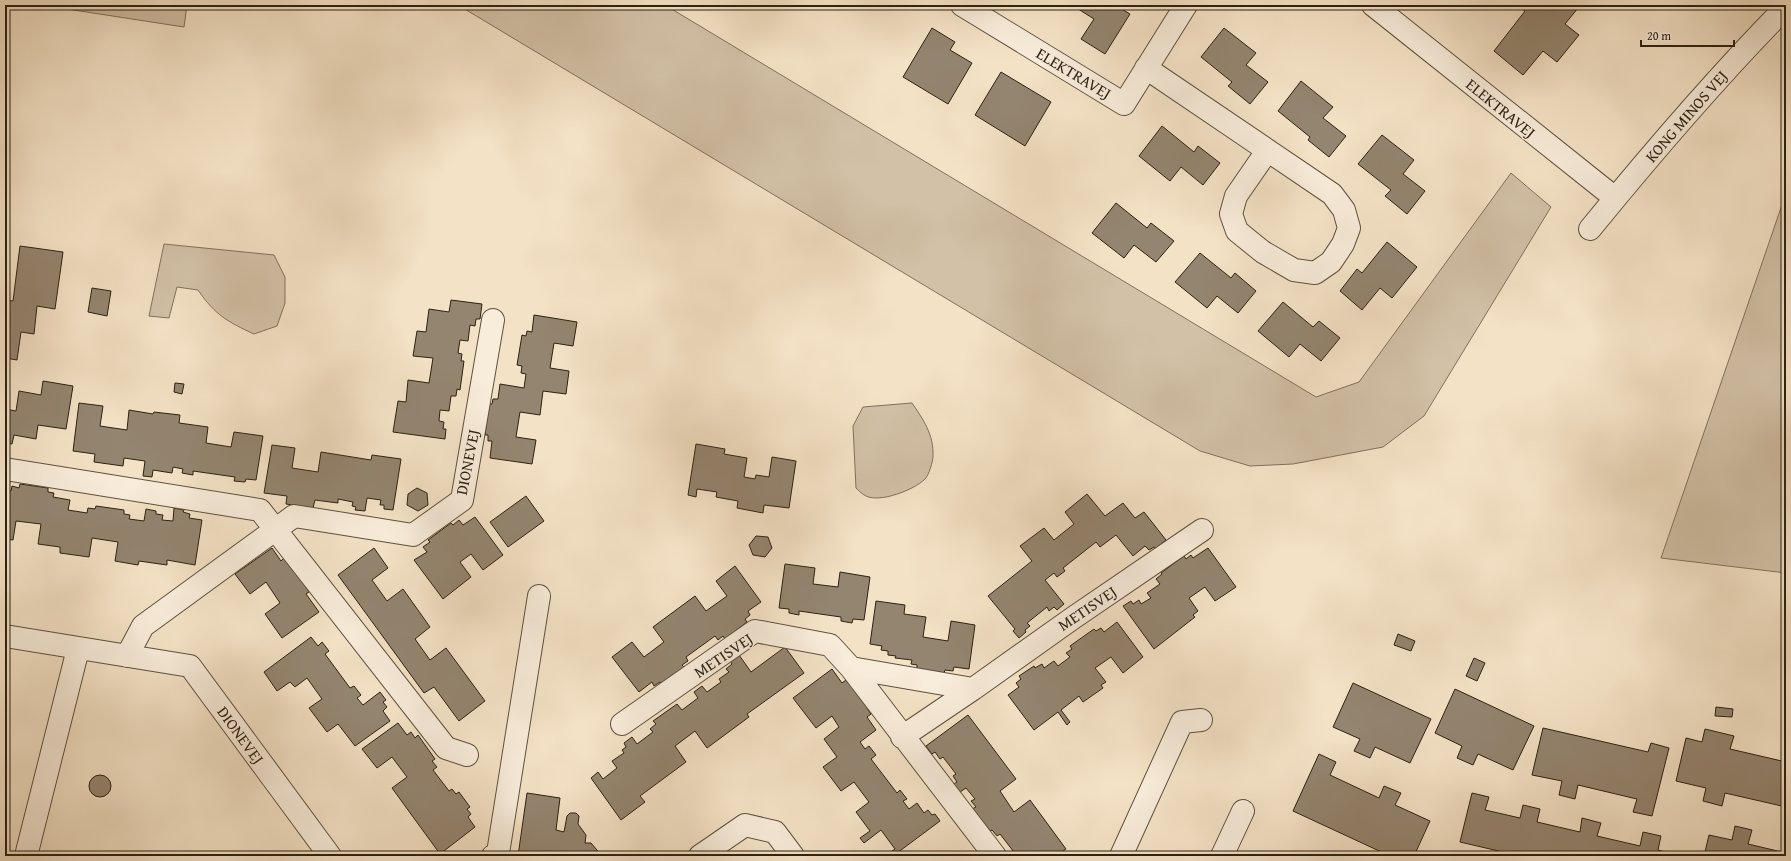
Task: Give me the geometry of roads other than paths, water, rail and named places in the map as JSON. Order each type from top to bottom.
[{"type":"street","name":"ELEKTRAVEJ","points":[[962,5],[992,12],[1124,104],[1186,5]]},
{"type":"street","name":"KONG MINOS VEJ","points":[[1590,229],[1670,133],[1757,36],[1786,7]]},
{"type":"street","name":"ELEKTRAVEJ","points":[[1385,9],[1616,198]]},
{"type":"street","points":[[1146,68],[1332,194],[1344,210],[1348,228],[1344,244],[1331,262],[1314,273],[1294,270],[1263,252],[1237,231],[1231,214],[1236,196],[1267,151]]},
{"type":"street","name":"DIONEVEJ","points":[[127,656],[143,626],[294,516],[413,535],[462,500],[492,320]]},
{"type":"street","points":[[5,469],[260,510],[446,748],[467,755]]},
{"type":"street","name":"METISVEJ","points":[[902,736],[973,689],[1073,618],[1202,530]]},
{"type":"street","points":[[493,856],[498,852],[539,596]]},
{"type":"street","name":"METISVEJ","points":[[622,724],[755,631],[830,645],[851,668],[995,856]]},
{"type":"street","name":"DIONEVEJ","points":[[5,636],[190,666],[330,856]]},
{"type":"street","points":[[26,856],[78,649]]},
{"type":"street","points":[[851,668],[973,689]]},
{"type":"street","points":[[1121,856],[1182,722],[1201,720]]},
{"type":"street","points":[[1224,855],[1243,811]]},
{"type":"street","points":[[700,856],[744,825],[775,832],[793,856]]}]
